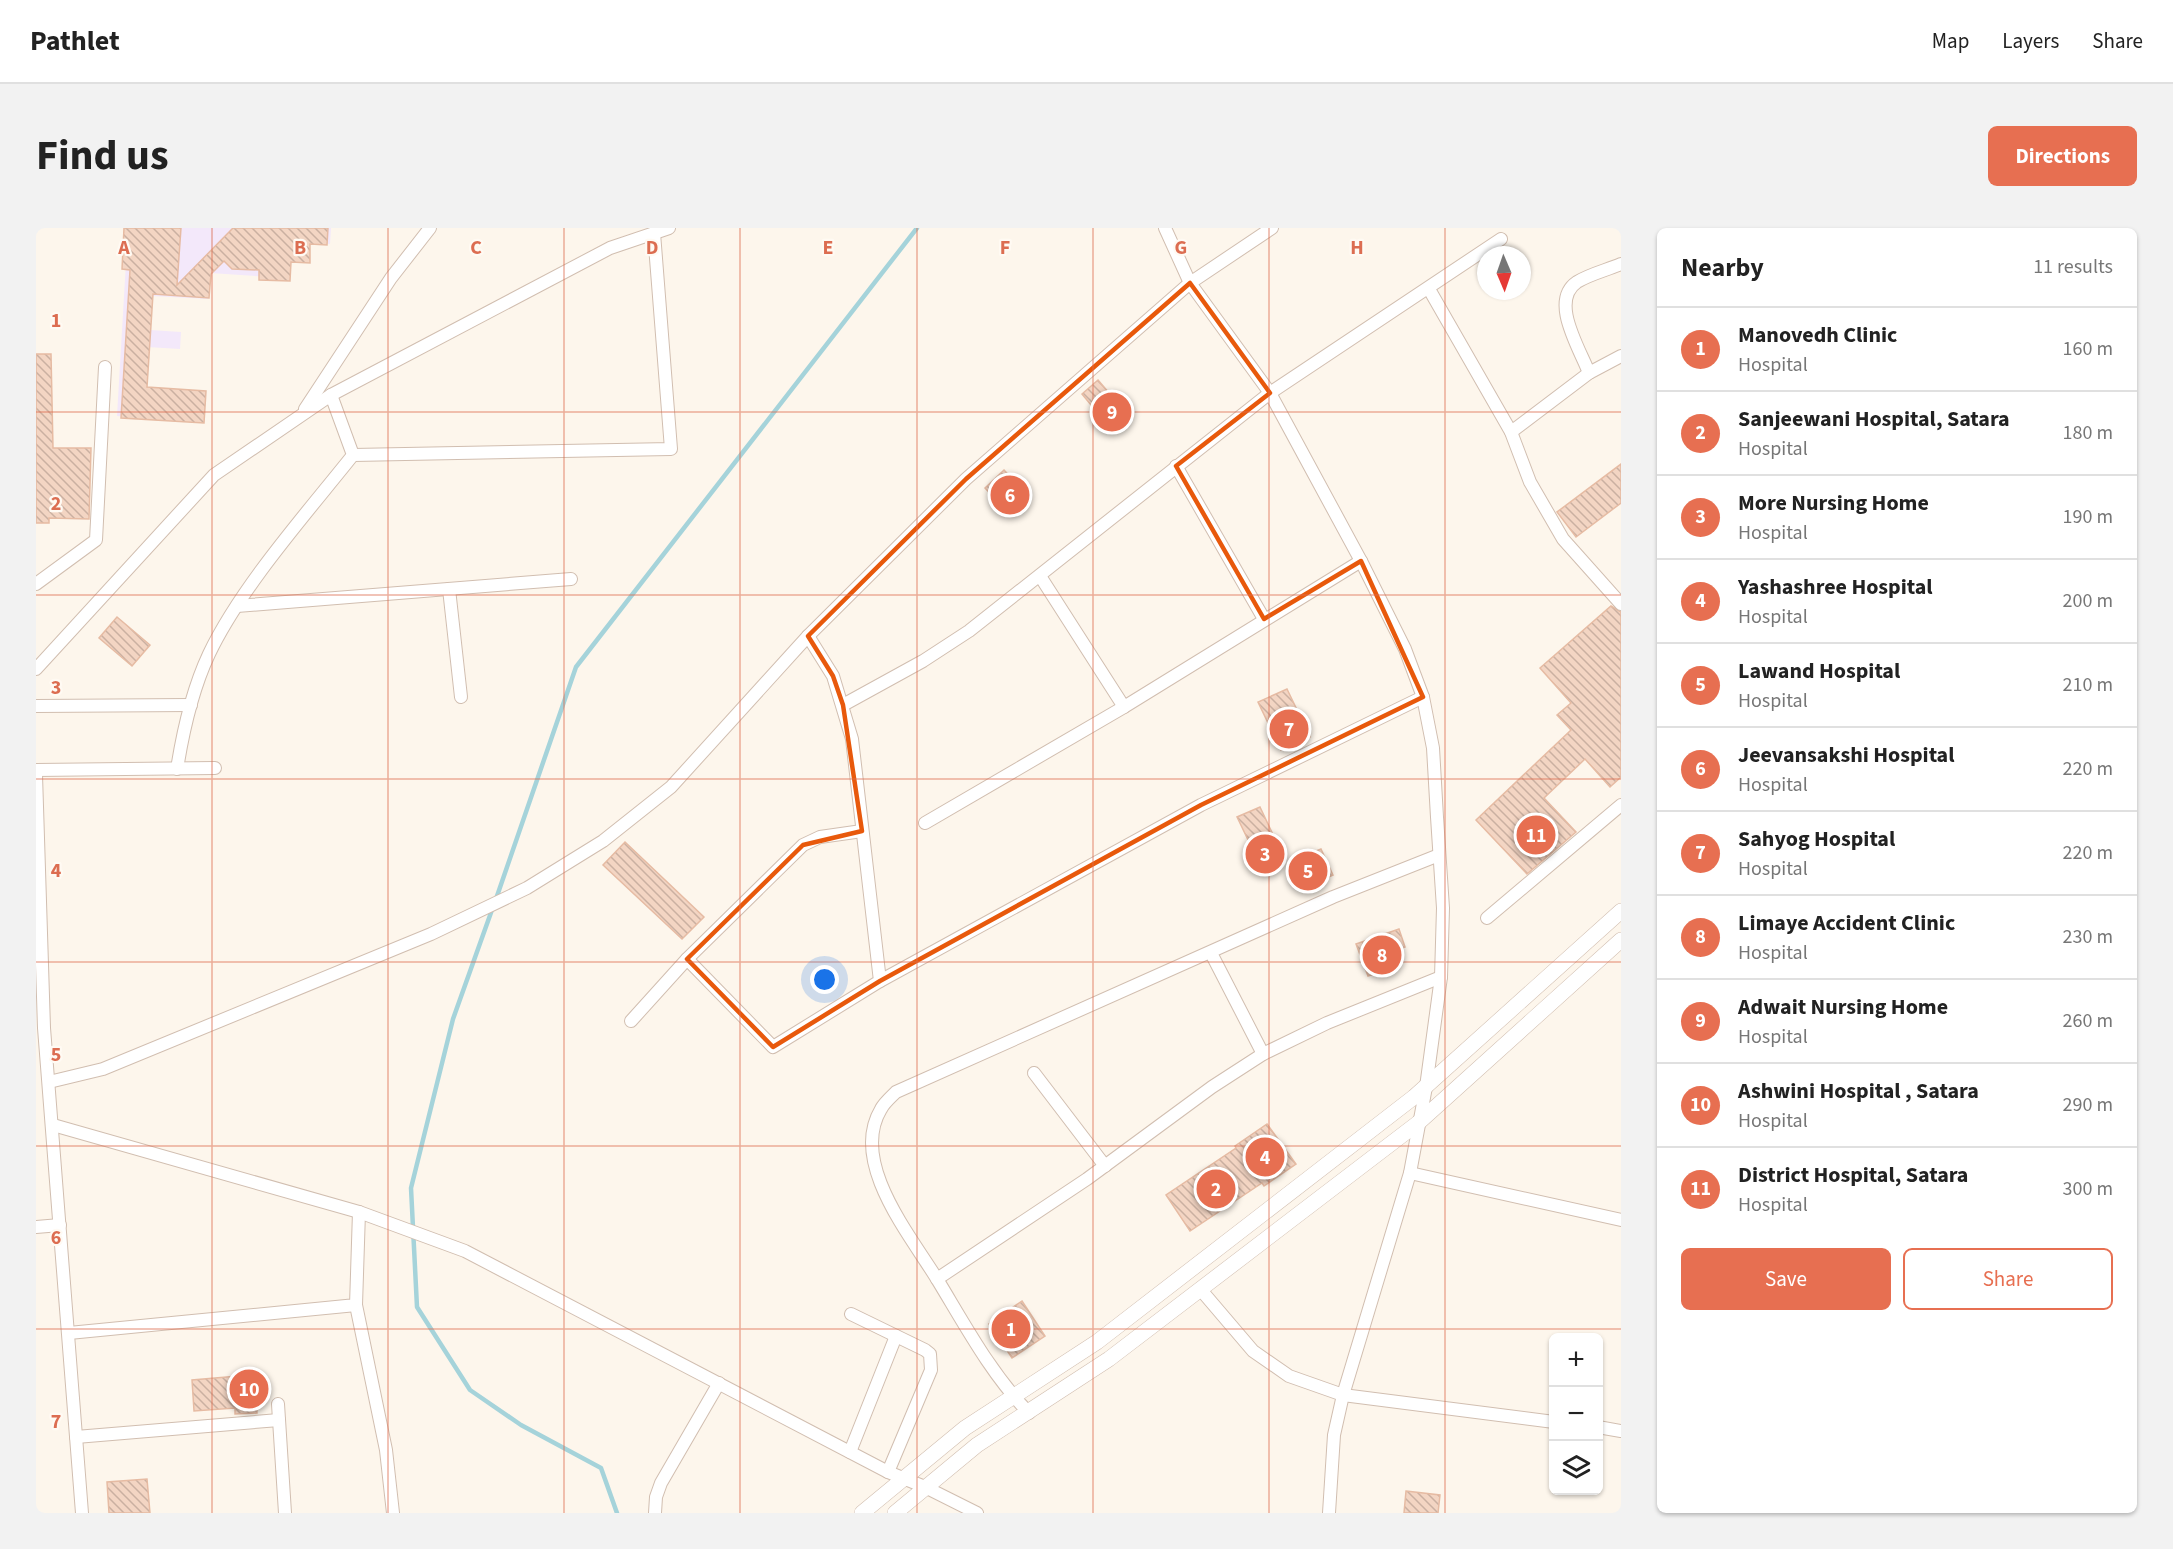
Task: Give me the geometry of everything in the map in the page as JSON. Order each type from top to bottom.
[{"type":"street","points":[[301,416],[391,278],[430,228]]},
{"type":"street","points":[[36,669],[214,475],[331,395],[610,248],[669,228]]},
{"type":"street","points":[[1165,228],[1190,283],[1270,393],[1361,561],[1405,650],[1423,697],[1432,748],[1443,908],[1441,977],[1426,1087],[1410,1173],[1343,1395],[1334,1435],[1329,1513]]},
{"type":"street","points":[[49,1082],[103,1069],[431,934],[527,888],[603,841],[671,787],[808,636],[966,479],[1190,283],[1272,228]]},
{"type":"street","points":[[353,455],[671,449],[654,233]]},
{"type":"street","points":[[843,705],[923,661],[969,631],[1270,393],[1502,239]]},
{"type":"street","points":[[1589,373],[1566,314],[1565,302],[1569,291],[1577,282],[1621,264]]},
{"type":"street","points":[[1429,289],[1510,432],[1530,482],[1563,538],[1621,604]]},
{"type":"street","points":[[1510,432],[1589,373],[1621,356]]},
{"type":"street","points":[[36,584],[96,540],[105,367]]},
{"type":"street","points":[[331,395],[353,455]]},
{"type":"street","points":[[177,769],[184,727],[208,655],[237,606],[353,455]]},
{"type":"street","points":[[1176,466],[1263,620]]},
{"type":"street","points":[[925,823],[1124,706],[1361,561]]},
{"type":"street","points":[[1040,576],[1124,706]]},
{"type":"street","points":[[237,606],[571,579]]},
{"type":"street","points":[[449,589],[461,697]]},
{"type":"street","points":[[808,636],[833,676],[852,739],[880,981]]},
{"type":"street","points":[[687,959],[773,1047],[880,981],[1201,805],[1423,697]]},
{"type":"street","points":[[36,706],[191,705]]},
{"type":"street","points":[[36,770],[215,768]]},
{"type":"street","points":[[36,775],[44,1028],[82,1513]]},
{"type":"street","points":[[1487,918],[1621,805]]},
{"type":"street","points":[[631,1021],[687,959],[803,844],[827,836],[862,831]]},
{"type":"street","points":[[1029,1413],[1013,1396],[976,1343],[887,1197],[873,1165],[872,1134],[881,1109],[896,1092],[1012,1039],[1211,953],[1333,897],[1439,855]]},
{"type":"street","points":[[862,1513],[895,1475],[1097,1342],[1426,1087],[1621,911]]},
{"type":"street","points":[[895,1513],[977,1445],[1109,1359],[1418,1123],[1621,940]]},
{"type":"street","points":[[1211,953],[1263,1054]]},
{"type":"street","points":[[937,1279],[1105,1166],[1212,1087],[1263,1054],[1327,1023],[1441,977]]},
{"type":"street","points":[[1034,1073],[1105,1166]]},
{"type":"street","points":[[53,1125],[358,1212],[465,1251],[850,1452],[977,1513]]},
{"type":"street","points":[[1410,1173],[1621,1220]]},
{"type":"street","points":[[1275,1206],[1287,1223]]},
{"type":"street","points":[[358,1212],[356,1305],[386,1450],[393,1513]]},
{"type":"street","points":[[36,1227],[60,1225]]},
{"type":"street","points":[[1202,1290],[1253,1351],[1289,1376],[1343,1395],[1549,1421]]},
{"type":"street","points":[[69,1333],[356,1305]]},
{"type":"street","points":[[851,1314],[930,1354],[932,1361],[931,1370],[895,1475]]},
{"type":"street","points":[[850,1452],[896,1336]]},
{"type":"street","points":[[655,1513],[656,1497],[661,1483],[719,1383]]},
{"type":"street","points":[[278,1404],[285,1513]]},
{"type":"street","points":[[76,1437],[279,1420]]},
{"type":"street","points":[[1603,1428],[1621,1431]]},
{"type":"highlighted area","points":[[1190,283],[1270,393],[1176,466],[1264,619],[1361,561],[1423,697],[1201,805],[880,981],[773,1047],[687,959],[803,845],[862,831],[843,705],[833,676],[808,636],[966,479]]},
{"type":"shaded area","points":[[128,228],[331,228],[330,244],[309,242],[286,258],[285,278],[210,273],[208,299],[152,296],[150,330],[181,332],[180,349],[147,347],[144,392],[199,421],[117,416]]},
{"type":"building","points":[[124,228],[181,228],[177,285],[233,228],[328,228],[327,245],[310,244],[310,263],[291,262],[290,281],[259,280],[259,270],[232,269],[224,261],[211,274],[209,298],[153,294],[147,387],[206,391],[204,423],[121,418],[130,270],[122,269]]},
{"type":"building","points":[[36,354],[51,354],[53,448],[91,448],[89,519],[49,518],[49,523],[36,523]]},
{"type":"building","points":[[1098,380],[1127,414],[1110,428],[1082,394]]},
{"type":"building","points":[[1621,464],[1621,503],[1576,537],[1557,512]]},
{"type":"building","points":[[1004,470],[1030,498],[1011,516],[985,488]]},
{"type":"building","points":[[1611,606],[1621,612],[1621,777],[1610,787],[1585,759],[1544,798],[1576,832],[1527,874],[1476,820],[1571,730],[1557,715],[1571,703],[1540,668]]},
{"type":"building","points":[[117,617],[150,645],[132,666],[99,638]]},
{"type":"building","points":[[1287,689],[1310,737],[1281,750],[1258,702]]},
{"type":"building","points":[[1260,807],[1285,860],[1263,871],[1237,817]]},
{"type":"building","points":[[625,842],[704,917],[682,939],[603,865]]},
{"type":"building","points":[[1321,849],[1333,875],[1303,888],[1292,861]]},
{"type":"building","points":[[1399,929],[1405,947],[1390,952],[1395,967],[1368,976],[1356,944]]},
{"type":"building","points":[[1267,1124],[1296,1164],[1264,1186],[1262,1183],[1190,1231],[1166,1195],[1236,1148],[1235,1146]]},
{"type":"building","points":[[1022,1301],[1045,1336],[1012,1358],[989,1324]]},
{"type":"building","points":[[263,1374],[263,1389],[256,1390],[257,1413],[235,1414],[235,1408],[194,1411],[192,1380]]},
{"type":"building","points":[[147,1479],[150,1513],[109,1513],[107,1482]]},
{"type":"building","points":[[1406,1491],[1440,1495],[1438,1513],[1404,1513]]},
{"type":"waterway","points":[[496,899],[576,667],[917,228]]},
{"type":"waterway","points":[[493,907],[453,1019],[411,1188],[417,1307],[470,1390],[521,1425],[601,1468],[617,1513]]},
{"type":"place","name":"Adwait Nursing Home","points":[[1112,412]]},
{"type":"place","name":"Jeevansakshi Hospital","points":[[1010,495]]},
{"type":"place","name":"Sahyog Hospital","points":[[1289,729]]},
{"type":"place","name":"District Hospital, Satara","points":[[1536,835]]},
{"type":"place","name":"More Nursing Home","points":[[1265,854]]},
{"type":"place","name":"Lawand Hospital","points":[[1308,871]]},
{"type":"place","name":"Limaye Accident Clinic","points":[[1382,955]]},
{"type":"place","name":"Yashashree Hospital","points":[[1265,1157]]},
{"type":"place","name":"Sanjeewani Hospital, Satara","points":[[1216,1189]]},
{"type":"place","name":"Manovedh Clinic","points":[[1011,1329]]},
{"type":"place","name":"Ashwini Hospital , Satara","points":[[249,1389]]}]
